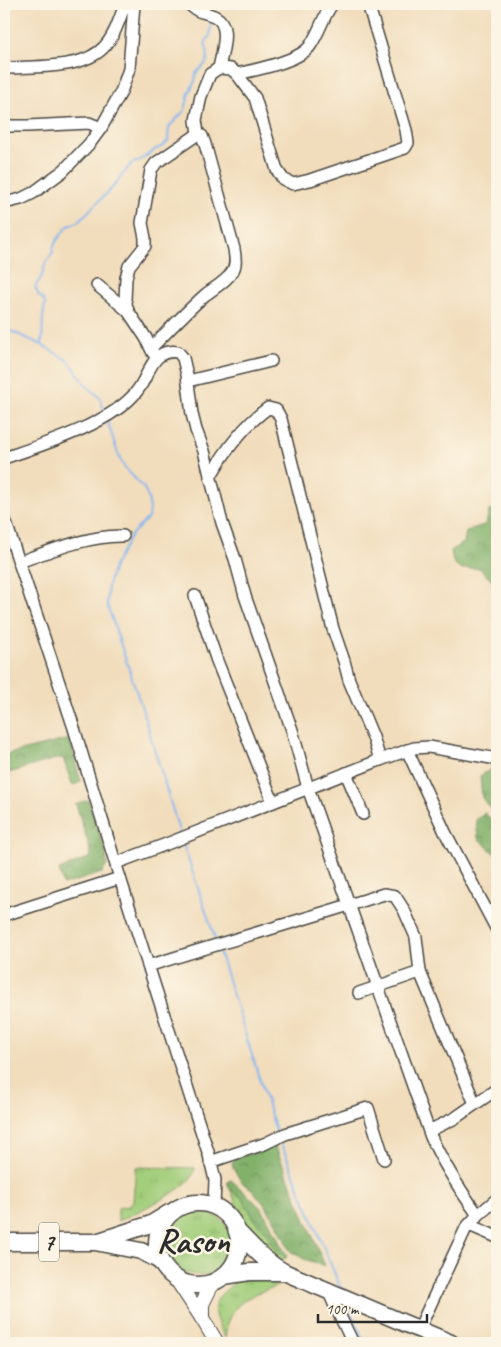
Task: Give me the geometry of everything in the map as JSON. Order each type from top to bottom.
[{"type":"highway","name":"7","points":[[95,1242],[150,1224],[181,1206],[203,1203],[214,1206]]},
{"type":"highway","points":[[214,1206],[224,1212],[232,1221],[237,1232],[239,1244],[237,1256],[232,1267],[219,1279]]},
{"type":"highway","points":[[160,1261],[156,1248],[157,1235],[162,1222],[171,1212]]},
{"type":"highway","points":[[237,1232],[260,1255],[284,1272],[451,1343]]},
{"type":"highway","name":"7","points":[[4,1242],[95,1242],[140,1251],[160,1261],[167,1272],[176,1280]]},
{"type":"highway","points":[[176,1280],[188,1284],[201,1285],[249,1272],[284,1272]]},
{"type":"main road","points":[[202,1318],[202,1304],[219,1279]]},
{"type":"main road","points":[[176,1280],[217,1343]]},
{"type":"street","points":[[4,67],[69,64],[86,59],[105,46],[118,23],[125,4]]},
{"type":"street","points":[[4,203],[32,193],[64,171],[101,128],[121,92],[128,70],[134,4]]},
{"type":"street","points":[[189,4],[202,13],[212,15],[221,20],[225,29],[219,68]]},
{"type":"street","points":[[237,74],[286,60],[305,52],[311,46],[332,4]]},
{"type":"street","points":[[4,458],[72,433],[105,417],[128,402],[138,391],[153,353],[167,332],[234,271],[236,263],[234,249],[205,144],[202,136],[198,134],[196,120],[201,96],[210,74],[219,68],[231,69],[237,74],[255,98],[277,170],[283,179],[293,184],[404,148],[408,143],[406,130],[368,4]]},
{"type":"street","points":[[4,126],[90,123],[101,128]]},
{"type":"street","points":[[128,311],[125,300],[126,278],[129,266],[145,246],[142,223],[150,170],[156,163],[184,142],[198,134]]},
{"type":"street","points":[[96,285],[128,311],[146,338],[153,353]]},
{"type":"street","points":[[153,353],[178,352],[183,358],[192,414],[204,451],[222,522],[245,596],[292,730],[308,788],[429,1131],[439,1154],[478,1215]]},
{"type":"street","points":[[188,381],[271,362]]},
{"type":"street","points":[[210,477],[233,442],[258,416],[268,408],[276,410],[281,419],[334,629],[349,680],[373,737],[380,760]]},
{"type":"street","points":[[4,517],[74,725],[120,878],[210,1162],[215,1180],[214,1206]]},
{"type":"street","points":[[19,562],[89,540],[123,536]]},
{"type":"street","points":[[195,596],[217,661],[273,802]]},
{"type":"street","points":[[116,863],[414,748],[434,747],[497,759]]},
{"type":"street","points":[[408,750],[445,832],[497,930]]},
{"type":"street","points":[[346,773],[363,814]]},
{"type":"street","points":[[4,915],[120,878]]},
{"type":"street","points":[[148,966],[384,894],[395,896],[404,910],[416,937],[420,972],[475,1104]]},
{"type":"street","points":[[359,992],[420,972]]},
{"type":"street","points":[[429,1131],[455,1118],[497,1089]]},
{"type":"street","points":[[210,1162],[223,1159],[285,1134],[368,1108],[384,1159]]},
{"type":"street","points":[[419,1329],[469,1225],[497,1199]]},
{"type":"street","points":[[469,1225],[497,1237]]},
{"type":"street","points":[[332,1292],[335,1306],[353,1343]]},
{"type":"green space","points":[[497,509],[497,586],[479,568],[461,569],[453,562],[451,550],[464,543],[466,531],[486,524],[489,511]]},
{"type":"green space","points":[[69,739],[81,781],[77,784],[72,785],[63,758],[5,774],[4,755]]},
{"type":"green space","points":[[493,768],[497,770],[497,812],[493,811],[482,798],[480,776]]},
{"type":"green space","points":[[88,800],[106,852],[107,865],[102,873],[63,885],[59,870],[91,857],[76,804]]},
{"type":"green space","points":[[485,813],[497,826],[497,856],[478,838],[476,820]]},
{"type":"green space","points":[[275,1146],[325,1266],[304,1259],[290,1251],[267,1208],[252,1189],[239,1178],[233,1167],[232,1163],[235,1158]]},
{"type":"green space","points":[[136,1167],[195,1168],[190,1179],[176,1191],[118,1221],[118,1208],[129,1206],[133,1201]]},
{"type":"green space","points":[[231,1180],[262,1209],[287,1255],[286,1258],[274,1248],[267,1234],[255,1220],[242,1198],[230,1189],[227,1182]]},
{"type":"green space","points":[[230,1189],[242,1197],[255,1220],[267,1234],[274,1248],[286,1258],[282,1260],[256,1242],[245,1223]]},
{"type":"green space","points":[[199,1211],[217,1217],[225,1225],[231,1243],[225,1261],[217,1269],[199,1275],[181,1269],[173,1261],[167,1243],[173,1225],[181,1217]]},
{"type":"green space","points":[[243,1279],[267,1279],[280,1285],[255,1294],[241,1303],[230,1316],[225,1338],[218,1324],[215,1312],[217,1301],[221,1295],[231,1285]]},
{"type":"waterway","points":[[213,10],[217,4]]},
{"type":"waterway","points":[[42,345],[45,304],[35,287],[41,278],[46,262],[53,252],[57,240],[67,227],[79,221],[111,189],[132,163],[137,162],[168,141],[169,127],[185,110],[196,73],[206,63],[208,53],[205,43],[210,36],[211,20]]},
{"type":"waterway","points":[[4,328],[40,344],[69,361],[86,385],[100,398],[105,413]]},
{"type":"waterway","points":[[107,420],[119,457],[125,468],[144,488],[150,509],[148,518],[132,534],[114,566],[108,585],[107,604],[142,708],[180,834]]},
{"type":"waterway","points":[[182,841],[216,941]]},
{"type":"waterway","points":[[218,948],[277,1134]]},
{"type":"waterway","points":[[280,1141],[341,1289]]},
{"type":"waterway","points":[[349,1307],[365,1343]]},
{"type":"district","name":"Rason","points":[[193,1240]]}]
